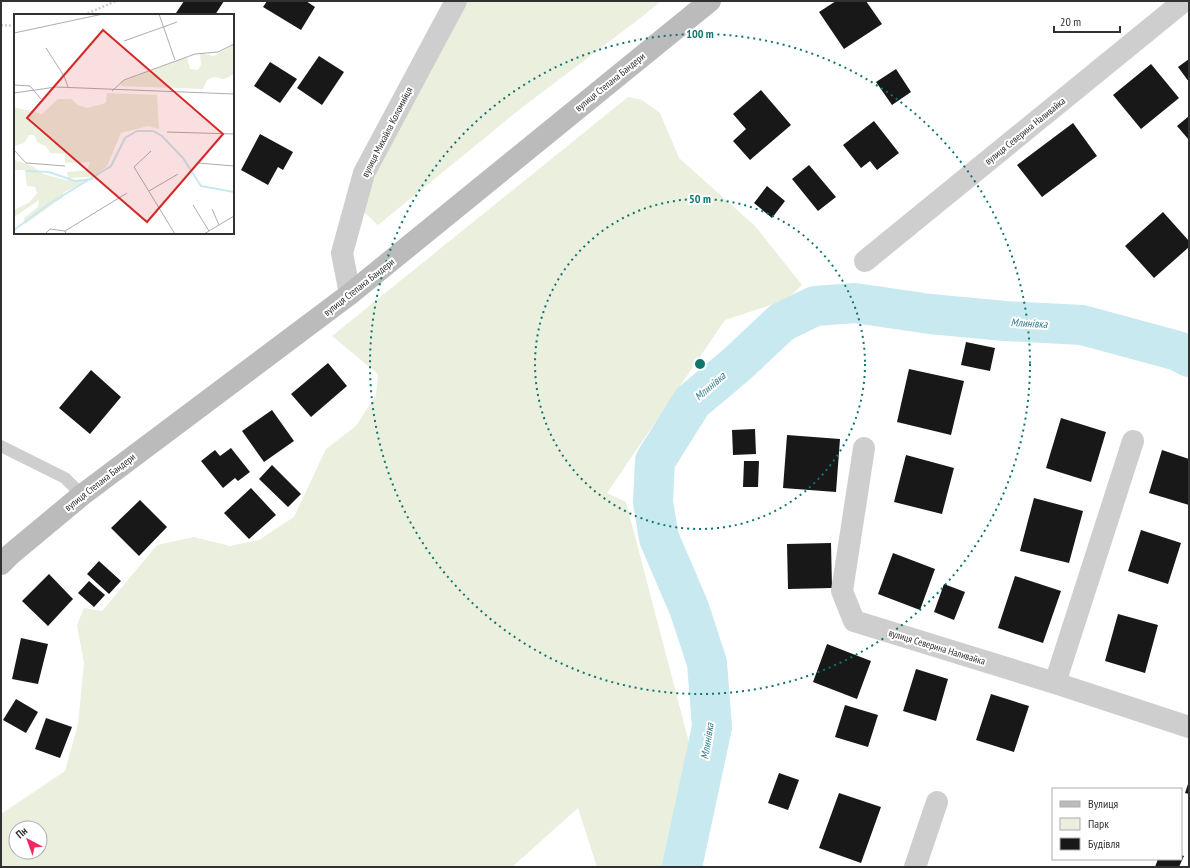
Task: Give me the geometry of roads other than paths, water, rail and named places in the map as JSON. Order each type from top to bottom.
[{"type":"main road","name":"вулиця Степана Бандери","points":[[1,564],[82,495],[350,294],[710,1]]},
{"type":"street","name":"вулиця Михайла Коломийця","points":[[350,294],[342,253],[364,173],[456,1]]},
{"type":"street","name":"вулиця Северина Наливайка","points":[[865,261],[1184,1]]},
{"type":"street","points":[[1055,683],[1133,441]]},
{"type":"street","name":"вулиця Северина Наливайка","points":[[864,448],[842,591],[854,621],[1055,683],[1189,728]]},
{"type":"street","points":[[915,867],[937,802]]},
{"type":"lane","points":[[1,446],[65,478],[82,495]]},
{"type":"waterway","name":"Млинівка","points":[[682,867],[712,727],[707,663],[689,608],[659,538],[653,502],[655,461],[692,402],[736,365],[782,322],[815,306],[855,303],[930,314],[1005,321],[1082,325],[1178,351],[1189,357]]}]
